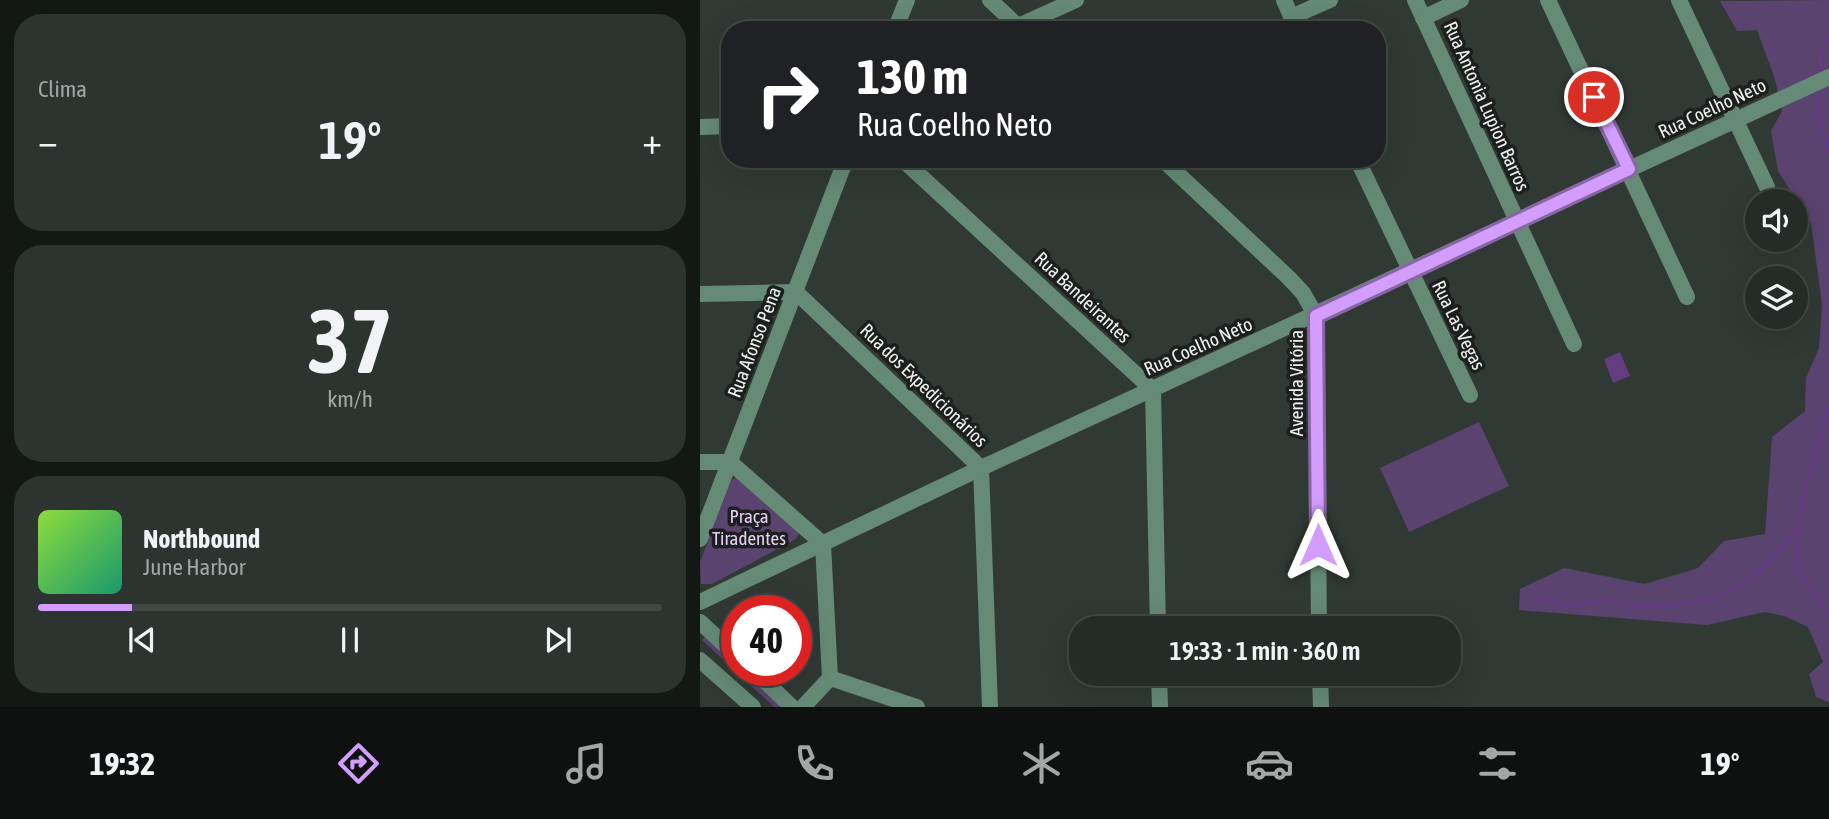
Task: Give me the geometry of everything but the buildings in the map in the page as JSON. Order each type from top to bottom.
[{"type":"street","points":[[899,21],[907,0]]},
{"type":"street","points":[[990,0],[1012,21]]},
{"type":"street","points":[[1034,21],[1076,0]]},
{"type":"street","points":[[1284,0],[1293,21]]},
{"type":"street","points":[[1297,21],[1330,0]]},
{"type":"street","name":"Rua Antonia Lupion Barros","points":[[1415,0],[1574,344]]},
{"type":"street","points":[[1423,18],[1461,0]]},
{"type":"street","points":[[1548,0],[1687,297]]},
{"type":"street","points":[[1679,0],[1767,187]]},
{"type":"street","name":"Rua Coelho Neto","points":[[700,602],[981,468],[1316,316],[1829,77]]},
{"type":"street","points":[[700,127],[721,126]]},
{"type":"street","name":"Rua Afonso Pena","points":[[700,539],[843,168]]},
{"type":"street","name":"Rua Bandeirantes","points":[[912,168],[1153,390]]},
{"type":"street","name":"Avenida Vitória","points":[[1171,168],[1289,278],[1303,293],[1316,316],[1319,616]]},
{"type":"street","name":"Rua Las Vegas","points":[[1361,168],[1470,395]]},
{"type":"street","points":[[700,294],[796,292]]},
{"type":"street","name":"Rua dos Expedicionários","points":[[796,292],[981,468],[990,707]]},
{"type":"street","points":[[1153,390],[1158,616]]},
{"type":"street","points":[[700,462],[730,461],[823,544],[830,678],[803,707]]},
{"type":"street","points":[[700,622],[721,641]]},
{"type":"street","points":[[700,660],[753,707]]},
{"type":"street","points":[[830,678],[917,707]]},
{"type":"street","points":[[769,686],[792,707]]},
{"type":"street","points":[[1159,686],[1160,707]]},
{"type":"street","points":[[1320,686],[1321,707]]},
{"type":"green space","points":[[1829,0],[1829,702],[1816,697],[1809,674],[1823,662],[1808,627],[1784,616],[1765,612],[1707,625],[1519,610],[1520,589],[1564,568],[1645,584],[1698,568],[1724,541],[1765,534],[1772,437],[1805,411],[1806,378],[1819,348],[1822,304],[1811,223],[1808,218],[1808,189],[1789,189],[1778,171],[1771,131],[1782,111],[1775,79],[1757,30],[1737,31],[1720,1]]},
{"type":"green space","points":[[1479,422],[1509,486],[1409,532],[1380,468]]},
{"type":"green space","name":"Praça Tiradentes","points":[[740,478],[799,533],[796,539],[712,584],[701,584],[700,562],[731,481]]},
{"type":"green space","points":[[708,634],[721,647],[721,658],[702,640]]},
{"type":"green space","points":[[751,686],[763,686],[785,707],[774,707]]},
{"type":"shaded area","points":[[1620,352],[1630,376],[1613,383],[1604,359]]},
{"type":"waterway","points":[[1820,75],[1821,50],[1829,33]]},
{"type":"waterway","points":[[1819,86],[1818,114],[1829,153]]},
{"type":"waterway","points":[[1829,407],[1802,502],[1796,568],[1829,613]]},
{"type":"waterway","points":[[1537,598],[1569,606],[1605,600],[1642,607],[1692,603],[1725,595],[1762,570],[1800,526]]},
{"type":"route","points":[[1318,545],[1316,316],[1629,169],[1594,97]]}]
